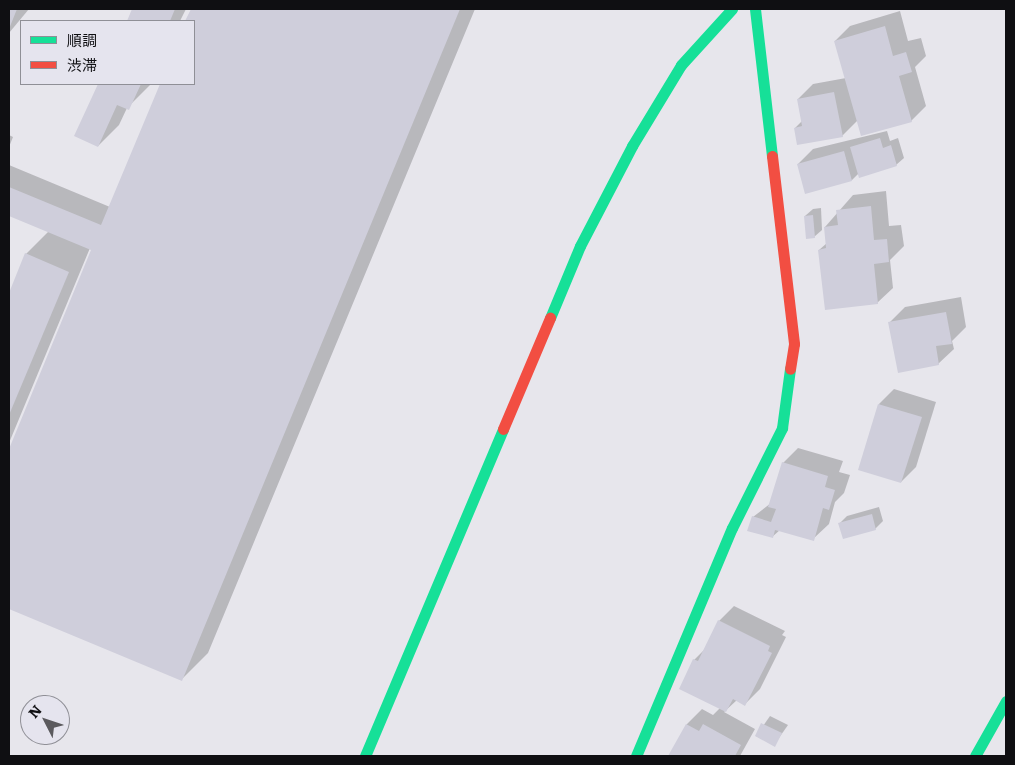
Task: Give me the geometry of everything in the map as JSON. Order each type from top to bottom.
[{"type":"main road","points":[[365,756],[580,246],[632,146],[680,64],[732,9]]},
{"type":"main road","points":[[636,756],[732,528],[782,428],[794,344],[755,9]]},
{"type":"main road","points":[[975,756],[1006,701]]},
{"type":"building","points":[[9,9],[17,9],[9,29]]},
{"type":"building","points":[[132,9],[175,9],[170,20],[127,20]]},
{"type":"building","points":[[191,9],[460,9],[182,681],[9,609],[9,449],[91,250],[9,216],[9,187],[101,225],[160,85],[195,85],[195,20],[186,20]]},
{"type":"building","points":[[885,26],[893,56],[906,52],[912,72],[899,76],[912,122],[861,136],[834,41]]},
{"type":"building","points":[[98,85],[141,85],[129,110],[117,105],[98,147],[74,136]]},
{"type":"building","points":[[834,92],[843,137],[797,145],[794,128],[802,126],[797,99]]},
{"type":"building","points":[[880,138],[883,148],[891,145],[897,166],[859,178],[850,147]]},
{"type":"building","points":[[844,151],[852,181],[805,194],[797,164]]},
{"type":"building","points":[[871,206],[874,240],[887,239],[889,262],[874,264],[878,304],[825,310],[818,250],[826,248],[824,227],[838,225],[836,210]]},
{"type":"building","points":[[813,215],[815,238],[806,239],[804,216]]},
{"type":"building","points":[[25,253],[69,272],[9,415],[9,293]]},
{"type":"building","points":[[946,312],[952,344],[936,346],[939,365],[898,373],[888,322]]},
{"type":"building","points":[[878,404],[922,417],[901,483],[858,470]]},
{"type":"building","points":[[782,462],[828,476],[825,487],[835,490],[829,510],[823,508],[814,541],[775,530],[773,538],[747,531],[752,516],[771,522],[776,509],[768,507]]},
{"type":"building","points":[[872,514],[876,530],[843,539],[838,523]]},
{"type":"building","points":[[718,620],[770,646],[768,651],[772,653],[745,706],[733,699],[726,712],[679,689],[693,659],[698,661]]},
{"type":"building","points":[[761,723],[782,733],[775,747],[755,736]]},
{"type":"building","points":[[686,724],[699,731],[703,724],[741,745],[735,756],[668,756]]},
{"type":"traffic: fast","points":[[550,318],[580,246],[632,146],[681,65],[732,9]]},
{"type":"traffic: fast","points":[[755,9],[772,156]]},
{"type":"traffic: fast","points":[[636,756],[732,528],[782,428],[790,369]]},
{"type":"traffic: fast","points":[[365,756],[503,429]]},
{"type":"traffic: fast","points":[[975,756],[1006,701]]},
{"type":"traffic: jam","points":[[772,156],[794,344],[790,369]]},
{"type":"traffic: jam","points":[[503,429],[550,318]]}]
